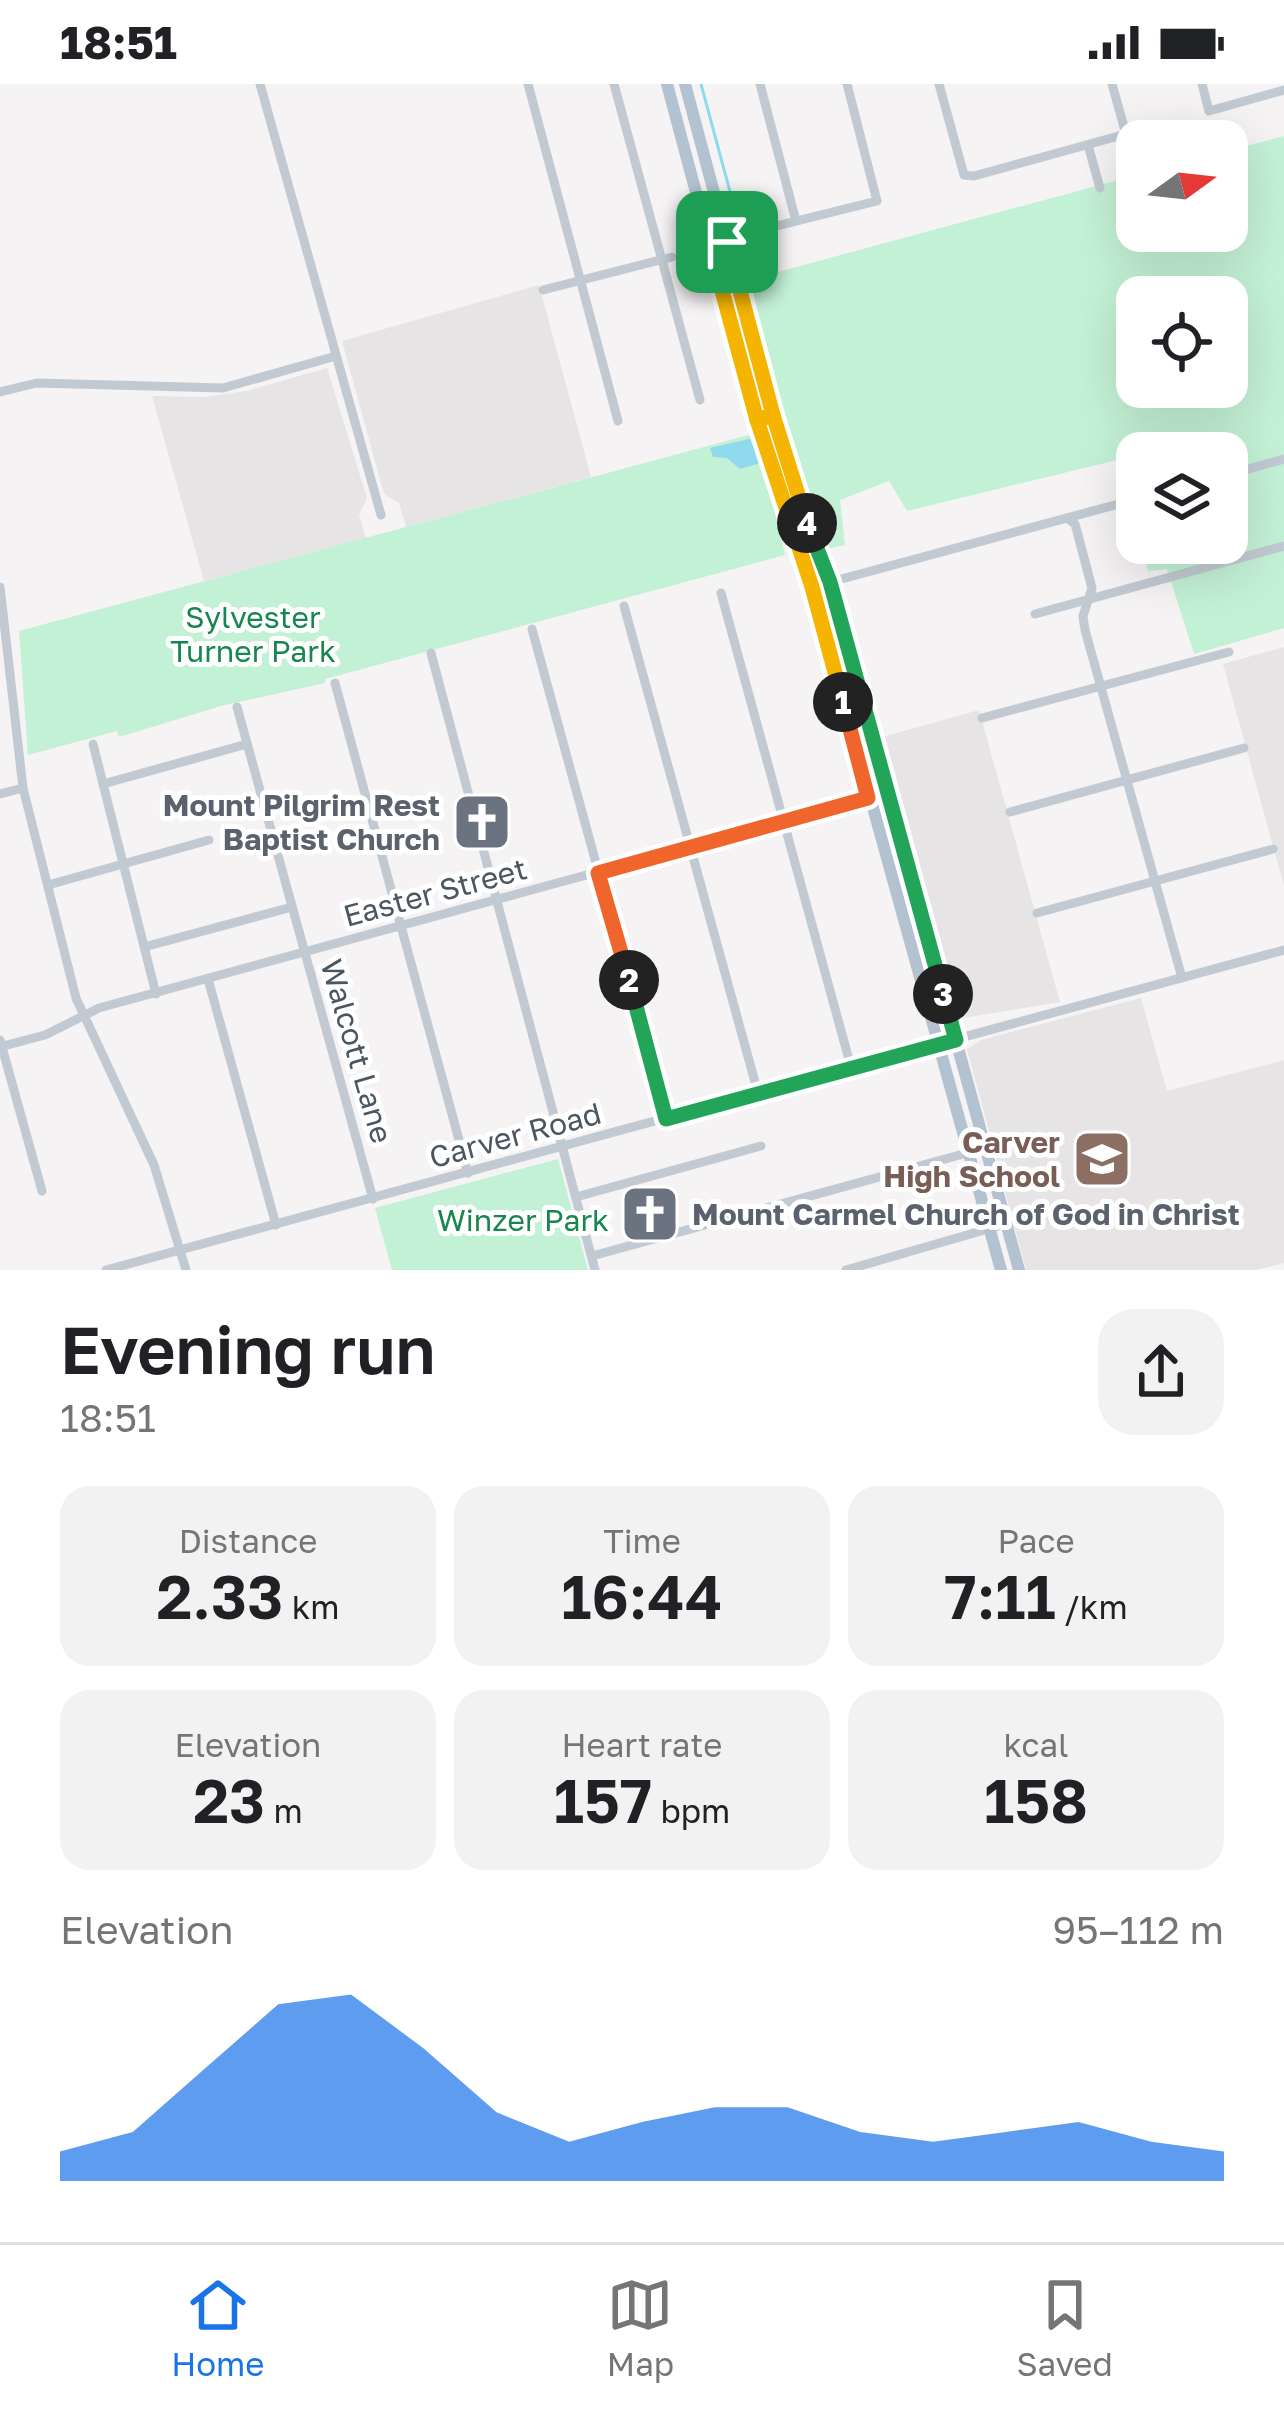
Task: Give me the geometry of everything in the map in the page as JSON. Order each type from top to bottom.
[{"type":"main road","points":[[667,84],[757,420],[812,587],[1001,1270]]},
{"type":"main road","points":[[685,84],[773,415],[830,582],[1019,1270]]},
{"type":"main road","points":[[710,246],[727,242]]},
{"type":"main road","points":[[757,420],[773,415]]},
{"type":"main road","points":[[902,918],[920,913]]},
{"type":"street","points":[[260,84],[381,515]]},
{"type":"street","points":[[528,84],[618,421]]},
{"type":"street","points":[[614,84],[666,258],[700,400]]},
{"type":"street","points":[[760,84],[796,221]]},
{"type":"street","points":[[755,232],[878,201],[847,84]]},
{"type":"street","points":[[939,84],[964,176],[1126,134],[1112,84]]},
{"type":"street","points":[[1202,84],[1209,111],[1284,90]]},
{"type":"street","points":[[1088,145],[1100,188]]},
{"type":"street","points":[[543,290],[666,258]]},
{"type":"street","points":[[0,392],[37,383],[223,388],[336,356]]},
{"type":"street","points":[[1248,469],[1284,459]]},
{"type":"street","points":[[812,587],[1116,505]]},
{"type":"street","points":[[1067,518],[1075,524],[1092,588],[1083,616],[1182,978]]},
{"type":"street","points":[[1035,614],[1284,547]]},
{"type":"street","points":[[0,587],[5,667],[23,788],[82,1015],[154,1165],[186,1270]]},
{"type":"street","points":[[721,593],[851,1067]]},
{"type":"street","points":[[624,607],[758,1093]]},
{"type":"street","points":[[532,629],[666,1119]]},
{"type":"street","points":[[982,718],[1228,652]]},
{"type":"street","points":[[430,653],[596,1270]]},
{"type":"street","points":[[335,683],[468,1172]]},
{"type":"street","name":"Walcott Lane","points":[[237,707],[374,1199]]},
{"type":"street","points":[[104,784],[247,743]]},
{"type":"street","points":[[94,744],[156,994]]},
{"type":"street","points":[[1010,812],[1244,748]]},
{"type":"street","points":[[0,794],[23,788]]},
{"type":"street","name":"Easter Street","points":[[1,1045],[45,1035],[82,1015],[887,793]]},
{"type":"street","points":[[48,885],[209,841]]},
{"type":"street","points":[[1037,914],[1273,850]]},
{"type":"street","points":[[144,947],[292,908]]},
{"type":"street","name":"Carver Road","points":[[106,1270],[1284,950]]},
{"type":"street","points":[[208,980],[276,1225]]},
{"type":"street","points":[[1,1045],[42,1191]]},
{"type":"street","points":[[576,1197],[761,1146]]},
{"type":"street","points":[[592,1256],[985,1148]]},
{"type":"street","points":[[846,1270],[1005,1224]]},
{"type":"shaded area","points":[[539,285],[591,477],[406,527],[399,503],[384,494],[342,341]]},
{"type":"shaded area","points":[[327,368],[367,498],[359,515],[366,538],[204,581],[152,396],[206,397],[246,391]]},
{"type":"shaded area","points":[[1284,647],[1284,886],[1223,664]]},
{"type":"shaded area","points":[[979,710],[1060,1002],[957,1019],[879,738]]},
{"type":"shaded area","points":[[1141,998],[1167,1091],[1284,1060],[1284,1263],[1256,1270],[1026,1270],[967,1049],[981,1040]]},
{"type":"green space","points":[[1284,136],[1284,628],[1194,654],[1167,569],[1148,571],[1146,564],[1248,564],[1248,432],[1116,432],[1116,460],[907,511],[889,481],[840,500],[845,545],[826,549],[801,481],[748,280],[1116,181],[1116,252],[1248,252],[1248,145]]},
{"type":"green space","name":"Sylvester Turner Park","points":[[756,433],[785,555],[325,679],[325,683],[221,706],[119,737],[117,731],[28,755],[19,631]]},
{"type":"green space","name":"Winzer Park","points":[[558,1159],[588,1270],[392,1270],[375,1208]]},
{"type":"water","points":[[753,438],[760,463],[740,469],[727,458],[713,457],[710,448]]},
{"type":"waterway","points":[[701,84],[749,262]]},
{"type":"place","name":"Mount Pilgrim Rest Baptist Church","points":[[482,822]]},
{"type":"place","name":"Carver High School","points":[[1102,1159]]},
{"type":"place","name":"Mount Carmel Church of God in Christ","points":[[650,1214]]},
{"type":"route","points":[[727,242],[710,246],[757,420],[773,415],[830,582],[956,1040],[666,1119],[598,873],[868,798],[812,587],[757,420],[773,415],[727,242]]}]
